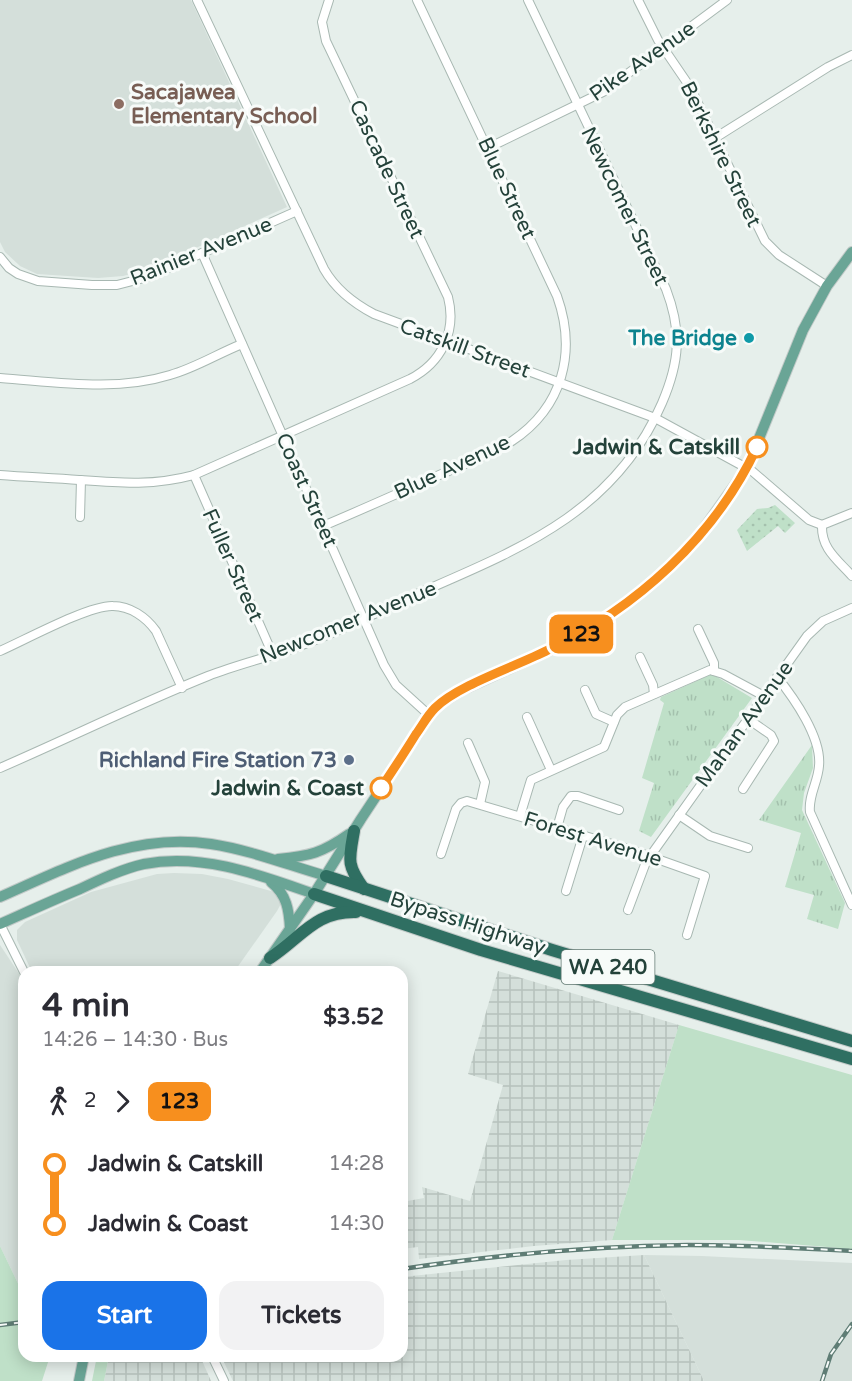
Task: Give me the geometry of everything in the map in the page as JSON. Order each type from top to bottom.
[{"type":"highway","points":[[354,831],[350,866],[365,890]]},
{"type":"highway","name":"Bypass Highway","points":[[326,876],[552,950],[852,1041]]},
{"type":"highway","name":"Bypass Highway","points":[[315,894],[481,950],[852,1059]]},
{"type":"highway","name":"WA 240","points":[[270,958],[322,918],[339,912],[369,912]]},
{"type":"main road","points":[[0,897],[99,855],[142,844],[175,841],[209,843],[243,850],[326,876],[435,707],[462,690],[574,637],[627,603],[679,558],[703,530],[747,468],[793,352],[827,286],[852,252]]},
{"type":"main road","points":[[271,859],[314,854],[331,847],[354,831]]},
{"type":"main road","points":[[0,924],[112,874],[145,864],[168,862],[228,867],[315,894]]},
{"type":"main road","name":"WA 240","points":[[264,966],[326,876]]},
{"type":"main road","points":[[269,879],[285,899],[289,911],[290,930]]},
{"type":"main road","points":[[79,1381],[83,1362]]},
{"type":"street","name":"Catskill Street","points":[[196,0],[329,277],[346,296],[374,314],[655,418],[747,468],[809,520],[822,525]]},
{"type":"street","name":"Cascade Street","points":[[329,0],[323,13],[323,32],[447,297],[451,311],[451,323],[446,340]]},
{"type":"street","name":"Blue Street","points":[[417,0],[562,308],[567,335],[565,362],[559,382]]},
{"type":"street","name":"Newcomer Street","points":[[528,0],[674,310],[677,333],[675,369],[655,418]]},
{"type":"street","name":"Berkshire Street","points":[[638,0],[664,48],[690,87],[765,241],[779,255],[827,286]]},
{"type":"street","name":"Pike Avenue","points":[[488,148],[603,92],[727,0]]},
{"type":"street","points":[[715,138],[828,67],[852,55]]},
{"type":"street","name":"Rainier Avenue","points":[[1,259],[18,274],[38,281],[107,285],[136,281],[297,211]]},
{"type":"street","name":"Coast Street","points":[[202,253],[384,665],[396,685],[429,715]]},
{"type":"street","points":[[0,475],[149,484],[194,475],[420,374],[438,357],[446,340]]},
{"type":"street","points":[[0,378],[114,385],[142,382],[179,372],[242,344]]},
{"type":"street","name":"Blue Avenue","points":[[323,526],[511,442],[539,418],[550,404],[559,382]]},
{"type":"street","name":"Newcomer Avenue","points":[[0,768],[207,676],[273,655],[364,618],[510,553],[552,530],[588,502],[616,474],[637,447],[655,418]]},
{"type":"street","name":"Fuller Street","points":[[194,475],[273,655]]},
{"type":"street","points":[[80,517],[81,480]]},
{"type":"street","points":[[852,513],[822,525],[823,538],[830,552],[852,576]]},
{"type":"street","points":[[0,651],[85,613],[110,606],[120,606],[141,615],[150,623],[156,631],[182,688]]},
{"type":"street","name":"Mahan Avenue","points":[[628,910],[640,872],[650,855],[777,677],[816,626],[852,608]]},
{"type":"street","points":[[698,629],[714,663],[714,671]]},
{"type":"street","points":[[640,657],[653,685],[654,694]]},
{"type":"street","points":[[520,816],[531,780],[604,747],[620,710],[706,671],[714,671],[764,696]]},
{"type":"street","points":[[777,677],[795,700],[817,746],[819,769],[810,800],[810,812],[852,905]]},
{"type":"street","points":[[585,690],[597,715],[614,722]]},
{"type":"street","points":[[527,717],[551,770]]},
{"type":"street","points":[[744,789],[774,741],[771,735],[748,719]]},
{"type":"street","points":[[441,854],[457,806],[467,801],[480,804],[485,782],[468,743]]},
{"type":"street","points":[[557,828],[563,807],[571,796],[578,796],[619,810]]},
{"type":"street","name":"Forest Avenue","points":[[480,804],[650,855],[705,876],[687,934]]},
{"type":"street","points":[[679,815],[710,836],[748,848]]},
{"type":"street","points":[[566,891],[583,836]]},
{"type":"street","points":[[0,924],[21,966]]},
{"type":"street","points":[[215,1362],[224,1381]]},
{"type":"shaded area","name":"Sacajawea Elementary School","points":[[0,0],[191,0],[287,207],[149,269],[123,276],[98,278],[37,274],[20,266],[5,252],[0,242]]},
{"type":"shaded area","points":[[157,874],[202,874],[228,879],[278,893],[283,900],[238,966],[29,966],[17,940],[17,930],[25,922],[91,892]]},
{"type":"shaded area","points":[[0,945],[18,972],[18,1284],[0,1246]]},
{"type":"shaded area","points":[[498,971],[679,1025],[612,1240],[419,1259],[418,1247],[408,1248],[408,1201],[424,1198],[422,1187],[470,1201],[503,1085],[468,1074]]},
{"type":"shaded area","points":[[644,1255],[852,1263],[852,1381],[704,1381]]},
{"type":"shaded area","points":[[644,1255],[704,1381],[233,1381],[224,1362],[408,1362],[408,1276],[566,1260]]},
{"type":"shaded area","points":[[108,1362],[203,1362],[211,1381],[104,1381]]},
{"type":"green space","points":[[775,505],[795,523],[785,533],[778,526],[747,551],[737,530],[757,509]]},
{"type":"green space","points":[[712,674],[752,698],[651,837],[639,831],[654,783],[642,778],[664,703],[660,700],[661,697]]},
{"type":"green space","points":[[812,745],[813,768],[804,793],[802,810],[845,903],[838,929],[807,919],[814,895],[785,887],[801,833],[759,820]]},
{"type":"green space","points":[[679,1025],[852,1075],[852,1249],[739,1240],[612,1240]]},
{"type":"green space","points":[[0,1246],[18,1284],[18,1362],[48,1362],[42,1381],[0,1381]]},
{"type":"green space","points":[[96,1362],[108,1362],[104,1381],[92,1381]]},
{"type":"railway","points":[[408,1268],[473,1259],[616,1247],[688,1245],[852,1251]]},
{"type":"railway","points":[[0,1325],[18,1323]]},
{"type":"railway","points":[[822,1381],[831,1354],[852,1324]]},
{"type":"bus line","name":"123","points":[[381,788],[435,707],[462,690],[590,629],[653,582],[679,558],[703,530],[747,468],[757,447]]},
{"type":"place","name":"Sacajawea Elementary School","points":[[119,104]]},
{"type":"place","name":"The Bridge","points":[[749,338]]},
{"type":"place","name":"Jadwin & Catskill","points":[[757,447]]},
{"type":"place","name":"Richland Fire Station 73","points":[[349,760]]},
{"type":"place","name":"Jadwin & Coast","points":[[381,788]]}]
